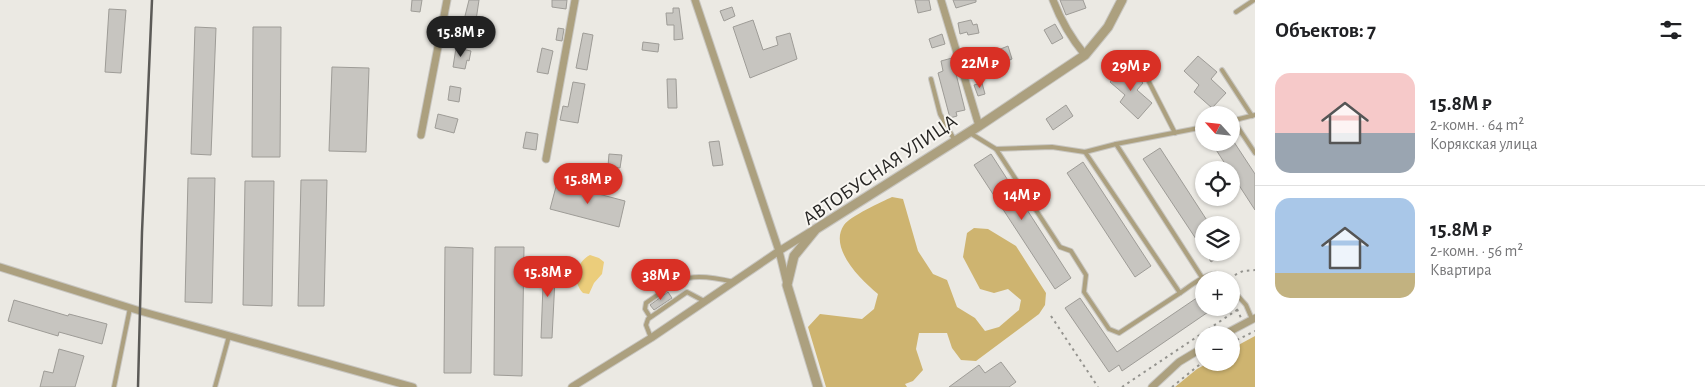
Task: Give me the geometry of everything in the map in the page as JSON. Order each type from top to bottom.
[{"type":"street","points":[[421,136],[447,0]]},
{"type":"street","points":[[546,159],[575,0]]},
{"type":"street","points":[[695,0],[779,251],[818,387]]},
{"type":"street","points":[[941,0],[979,126]]},
{"type":"street","points":[[1053,0],[1060,18],[1072,39],[1085,55]]},
{"type":"street","name":"АВТОБУСНАЯ УЛИЦА","points":[[787,284],[794,256],[816,229],[979,126],[1085,55],[1108,26],[1122,0]]},
{"type":"street","points":[[572,387],[651,338],[779,251],[816,229]]},
{"type":"street","points":[[0,267],[130,308],[413,387]]},
{"type":"street","points":[[1239,326],[1254,318]]},
{"type":"street","points":[[1152,387],[1179,362],[1195,352]]},
{"type":"lane","points":[[1236,12],[1254,0]]},
{"type":"lane","points":[[1222,70],[1254,116],[1240,119]]},
{"type":"lane","points":[[931,79],[940,114],[955,141]]},
{"type":"lane","points":[[1149,82],[1175,133]]},
{"type":"lane","points":[[996,149],[1052,147],[1085,152],[1195,129]]},
{"type":"lane","points":[[1240,131],[1255,153]]},
{"type":"lane","points":[[969,132],[996,149],[1060,247],[1071,251],[1086,274],[1084,292],[1109,328],[1119,333],[1195,283]]},
{"type":"lane","points":[[1116,144],[1198,271]]},
{"type":"lane","points":[[1085,152],[1180,293]]},
{"type":"lane","points":[[650,317],[645,309],[646,303],[684,279],[692,276],[707,276],[734,282]]},
{"type":"lane","points":[[651,338],[646,322],[650,317],[687,292],[705,302]]},
{"type":"lane","points":[[1240,298],[1254,318]]},
{"type":"lane","points":[[114,387],[130,308]]},
{"type":"lane","points":[[215,387],[229,336]]},
{"type":"path","points":[[1240,272],[1255,270]]},
{"type":"path","points":[[1122,387],[1237,309],[1246,305]]},
{"type":"path","points":[[1050,316],[1098,387]]},
{"type":"path","points":[[1240,339],[1254,332],[1255,336]]},
{"type":"path","points":[[1172,387],[1195,368]]},
{"type":"shaded area","points":[[892,197],[903,199],[918,251],[933,274],[947,280],[957,307],[975,318],[985,331],[999,327],[1019,310],[1021,300],[1008,289],[994,293],[980,289],[963,257],[967,233],[974,228],[988,229],[1016,246],[1046,293],[1045,305],[1039,314],[976,361],[961,360],[952,348],[947,333],[919,333],[916,349],[923,370],[913,381],[905,384],[907,387],[826,387],[808,327],[820,314],[862,319],[874,309],[878,294],[863,281],[849,263],[840,244],[840,234],[844,225],[852,218]]},
{"type":"shaded area","points":[[590,255],[604,262],[602,274],[594,283],[589,294],[583,293],[576,278],[578,267]]},
{"type":"shaded area","points":[[1255,336],[1255,387],[1175,387],[1195,371],[1240,371],[1240,344]]},
{"type":"building","points":[[412,0],[422,0],[420,12],[411,11]]},
{"type":"building","points":[[469,0],[479,0],[475,27],[463,24]]},
{"type":"building","points":[[552,0],[567,0],[566,9],[552,7]]},
{"type":"building","points":[[915,0],[929,0],[931,10],[918,13]]},
{"type":"building","points":[[953,0],[976,0],[976,2],[956,8]]},
{"type":"building","points":[[1060,0],[1083,0],[1086,8],[1066,15]]},
{"type":"building","points":[[732,7],[735,16],[724,21],[720,11]]},
{"type":"building","points":[[673,8],[679,8],[683,39],[674,40],[674,25],[667,25],[666,13],[673,13]]},
{"type":"building","points":[[109,9],[126,10],[121,73],[105,72]]},
{"type":"building","points":[[753,20],[763,50],[778,45],[776,37],[790,33],[797,59],[750,78],[733,27]]},
{"type":"building","points":[[971,20],[973,25],[977,24],[979,33],[968,35],[967,32],[960,34],[958,23]]},
{"type":"building","points":[[1055,24],[1063,38],[1052,44],[1044,30]]},
{"type":"building","points":[[195,27],[216,28],[211,155],[191,154]]},
{"type":"building","points":[[253,27],[281,27],[280,157],[252,157]]},
{"type":"building","points":[[558,28],[564,29],[562,41],[556,40]]},
{"type":"building","points":[[583,33],[593,35],[587,70],[576,68]]},
{"type":"building","points":[[942,34],[945,44],[932,48],[929,39]]},
{"type":"building","points":[[643,42],[659,44],[658,52],[642,50]]},
{"type":"building","points":[[1008,46],[1012,59],[1003,63],[998,50]]},
{"type":"building","points":[[456,48],[471,51],[465,69],[453,67]]},
{"type":"building","points":[[542,48],[553,51],[548,74],[537,72]]},
{"type":"building","points":[[1198,56],[1217,72],[1211,79],[1226,93],[1214,106],[1210,106],[1194,92],[1199,85],[1184,71]]},
{"type":"building","points":[[952,58],[965,110],[956,112],[957,116],[950,118],[938,73],[943,71],[941,61]]},
{"type":"building","points":[[1124,66],[1143,83],[1137,90],[1152,103],[1138,119],[1120,102],[1125,95],[1110,82]]},
{"type":"building","points":[[332,67],[369,68],[366,152],[329,151]]},
{"type":"building","points":[[667,79],[676,79],[677,108],[668,108]]},
{"type":"building","points":[[573,82],[585,84],[578,123],[560,120],[563,106],[568,107]]},
{"type":"building","points":[[982,83],[985,94],[978,96],[974,85]]},
{"type":"building","points":[[450,86],[461,88],[459,102],[448,100]]},
{"type":"building","points":[[1066,105],[1073,116],[1053,130],[1046,119]]},
{"type":"building","points":[[438,114],[458,119],[454,133],[435,128]]},
{"type":"building","points":[[526,132],[538,134],[536,150],[523,148]]},
{"type":"building","points":[[719,141],[723,165],[713,166],[709,142]]},
{"type":"building","points":[[1160,148],[1195,202],[1195,206],[1198,206],[1204,216],[1195,216],[1195,237],[1143,159]]},
{"type":"building","points":[[1217,151],[1240,151],[1255,174],[1255,210],[1240,187],[1240,161],[1223,161]]},
{"type":"building","points":[[609,154],[622,155],[620,168],[608,166]]},
{"type":"building","points":[[991,154],[1071,278],[1055,289],[974,165]]},
{"type":"building","points":[[1083,162],[1151,266],[1135,277],[1067,173]]},
{"type":"building","points":[[188,178],[215,178],[212,303],[185,302]]},
{"type":"building","points":[[301,180],[327,180],[324,306],[298,306]]},
{"type":"building","points":[[245,181],[274,181],[272,306],[243,305]]},
{"type":"building","points":[[557,183],[625,201],[619,227],[550,209]]},
{"type":"building","points":[[445,247],[473,248],[471,373],[444,373]]},
{"type":"building","points":[[495,247],[524,247],[522,376],[494,375]]},
{"type":"building","points":[[544,259],[556,259],[552,338],[541,338]]},
{"type":"building","points":[[668,292],[672,298],[654,310],[650,305]]},
{"type":"building","points":[[1080,298],[1117,352],[1195,299],[1195,316],[1202,316],[1122,371],[1119,365],[1109,372],[1065,308]]},
{"type":"building","points":[[14,300],[68,316],[69,314],[107,324],[102,344],[59,332],[58,336],[8,321]]},
{"type":"building","points":[[59,349],[84,356],[75,387],[40,387],[44,371],[53,373]]},
{"type":"building","points":[[1001,362],[1016,382],[1009,387],[949,387],[979,365],[985,373]]},
{"type":"railway","points":[[138,387],[142,232],[152,0]]}]
